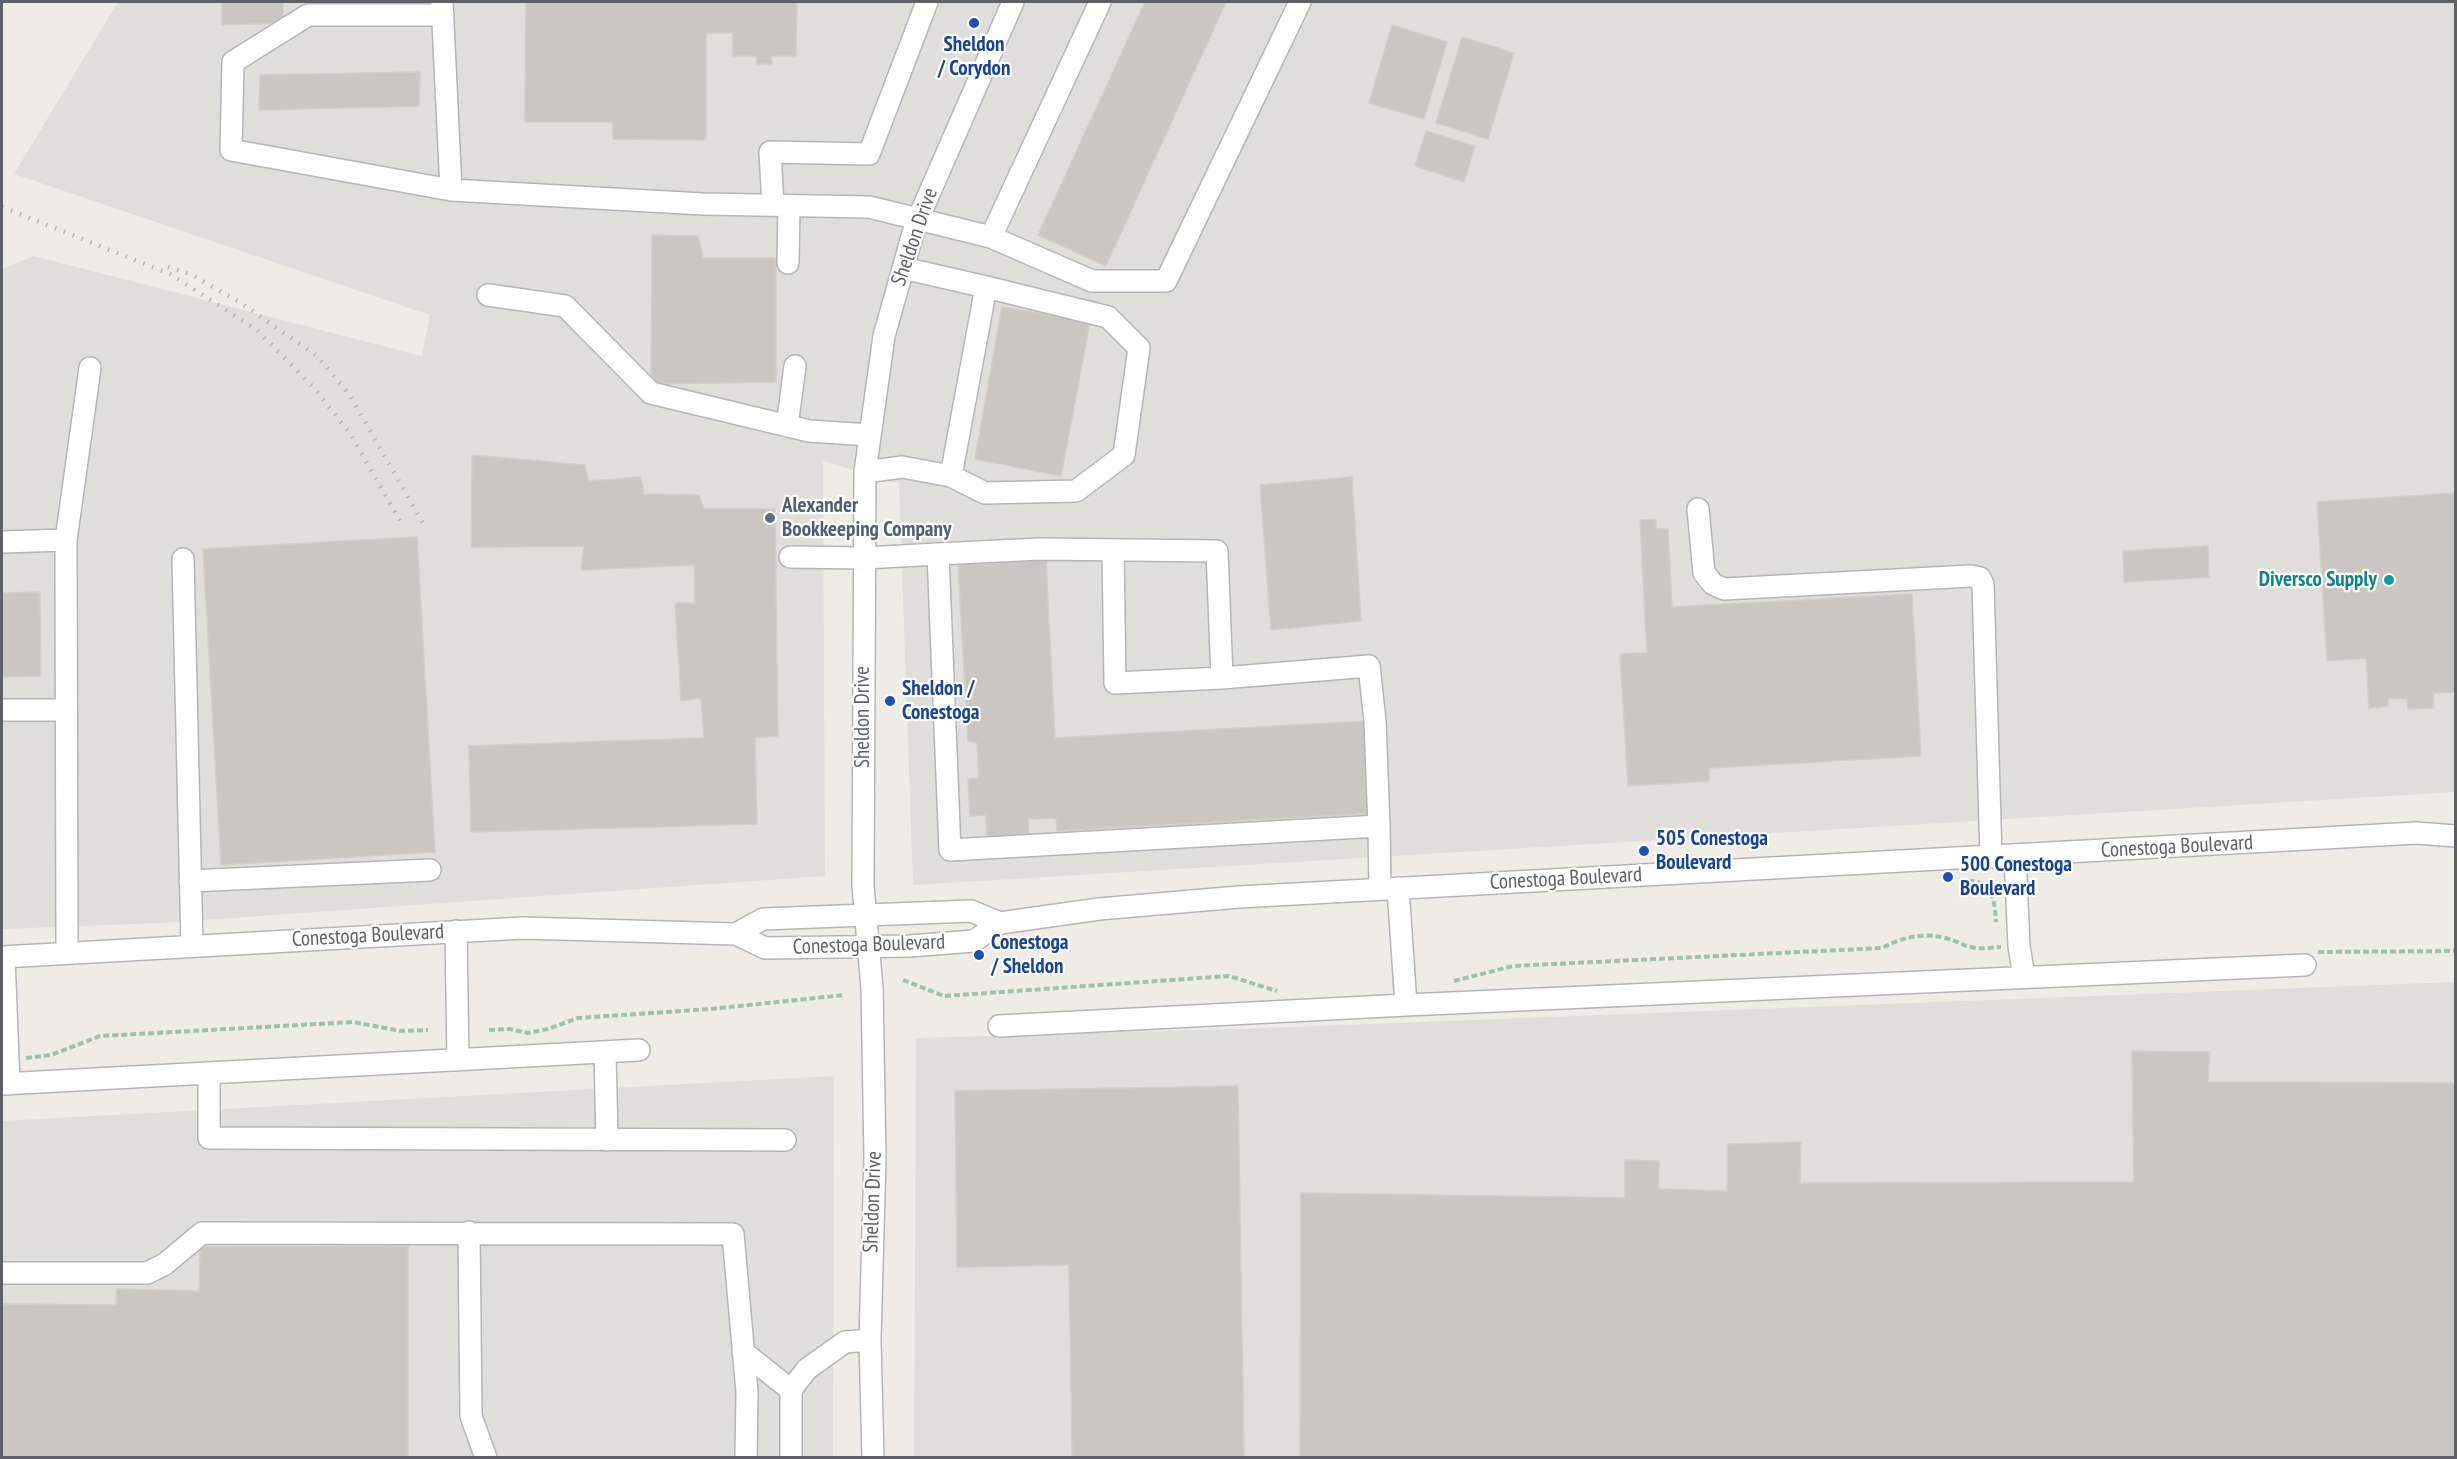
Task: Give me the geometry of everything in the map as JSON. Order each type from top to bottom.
[{"type":"street","points":[[788,263],[781,206],[770,152],[869,154],[927,2]]},
{"type":"street","name":"Sheldon Drive","points":[[873,1458],[870,1340],[875,1159],[872,988],[863,886],[865,472],[884,336],[917,220],[1013,2]]},
{"type":"street","points":[[990,237],[1100,2]]},
{"type":"street","points":[[451,190],[442,8],[308,8],[233,62],[231,150],[451,190],[703,204],[869,207],[990,237],[1092,281],[1166,281],[1300,2]]},
{"type":"street","points":[[865,472],[902,467],[951,476],[985,493],[1076,490],[1124,456],[1139,348],[1108,317],[903,268]]},
{"type":"street","points":[[951,476],[986,287]]},
{"type":"street","points":[[488,295],[565,306],[651,393],[809,431],[870,435]]},
{"type":"street","points":[[787,426],[795,366]]},
{"type":"street","points":[[67,953],[66,540],[90,368]]},
{"type":"street","points":[[1698,509],[1704,573],[1713,584],[1724,589],[1971,576],[1980,578],[1983,584],[1991,857]]},
{"type":"street","points":[[2,542],[66,540]]},
{"type":"street","points":[[790,557],[865,558],[1040,549],[1217,551],[1222,678]]},
{"type":"street","points":[[1113,550],[1115,683],[1222,678],[1369,666],[1375,722],[1379,826],[1406,1005]]},
{"type":"street","points":[[938,554],[950,850],[1379,826]]},
{"type":"street","points":[[183,559],[192,946]]},
{"type":"street","points":[[2,710],[65,710]]},
{"type":"street","name":"Conestoga Boulevard","points":[[3,957],[523,928],[736,934],[765,948],[868,948],[974,941],[1000,923],[1110,908],[1239,897],[2416,833],[2456,836]]},
{"type":"street","points":[[2015,856],[2008,946],[2024,978]]},
{"type":"street","points":[[190,881],[430,870]]},
{"type":"street","name":"Conestoga Boulevard","points":[[736,934],[763,919],[971,911],[1000,923]]},
{"type":"street","points":[[456,931],[458,1060]]},
{"type":"street","points":[[3,957],[5,1084],[639,1050]]},
{"type":"street","points":[[999,1026],[1406,1005],[2024,978],[2310,958]]},
{"type":"street","points":[[605,1052],[607,1140]]},
{"type":"street","points":[[209,1073],[209,1138],[785,1140]]},
{"type":"street","points":[[469,1232],[471,1416],[486,1458]]},
{"type":"street","points":[[2,1273],[147,1273],[165,1264],[202,1233],[733,1234],[747,1392],[746,1458]]},
{"type":"street","points":[[792,1458],[791,1390],[807,1369],[846,1342],[870,1340]]},
{"type":"street","points":[[743,1352],[791,1390]]},
{"type":"path","points":[[1953,880],[1977,880],[1989,888],[1994,901],[1996,924]]},
{"type":"path","points":[[1445,983],[1514,966],[1882,948],[1900,939],[1915,936],[1943,937],[1959,945],[1979,949],[2008,946]]},
{"type":"path","points":[[1997,936],[2008,946]]},
{"type":"path","points":[[2310,958],[2456,951]]},
{"type":"path","points":[[903,980],[944,996],[1229,976],[1279,992],[1288,992]]},
{"type":"path","points":[[489,1030],[509,1029],[528,1033],[548,1029],[578,1018],[711,1009],[844,995]]},
{"type":"path","points":[[24,1058],[51,1054],[99,1036],[353,1022],[401,1031],[428,1030]]},
{"type":"shaded area","points":[[118,2],[2455,2],[2455,792],[913,885],[899,483],[823,461],[825,876],[161,923],[2,929],[2,269],[34,256],[422,356],[430,315],[14,174]]},
{"type":"shaded area","points":[[2455,982],[2455,1457],[914,1458],[916,1038],[1267,1028]]},
{"type":"shaded area","points":[[834,1076],[833,1457],[2,1458],[2,1121]]},
{"type":"building","points":[[222,2],[283,2],[283,23],[222,25]]},
{"type":"building","points":[[526,2],[797,2],[796,56],[771,56],[772,64],[757,64],[757,56],[733,56],[733,33],[706,33],[706,140],[613,139],[613,122],[525,122]]},
{"type":"building","points":[[1145,2],[1226,2],[1106,266],[1038,235]]},
{"type":"building","points":[[1392,25],[1447,42],[1424,119],[1369,103]]},
{"type":"building","points":[[1462,37],[1514,53],[1488,139],[1436,123]]},
{"type":"building","points":[[420,72],[419,106],[259,110],[260,75]]},
{"type":"building","points":[[1426,131],[1475,146],[1464,182],[1415,166]]},
{"type":"building","points":[[652,235],[698,236],[703,258],[776,258],[776,382],[651,384]]},
{"type":"building","points":[[1002,307],[1090,322],[1061,476],[975,459]]},
{"type":"building","points":[[472,455],[585,465],[588,481],[641,477],[644,494],[699,495],[704,509],[775,509],[778,736],[755,738],[757,824],[471,832],[469,746],[704,738],[701,698],[681,701],[675,603],[695,603],[694,565],[581,570],[584,546],[471,547]]},
{"type":"building","points":[[1352,477],[1361,621],[1271,630],[1260,485]]},
{"type":"building","name":"Diversco Supply","points":[[2456,493],[2456,692],[2433,693],[2434,708],[2408,709],[2407,698],[2388,699],[2388,706],[2369,708],[2366,658],[2327,661],[2317,502]]},
{"type":"building","points":[[1656,519],[1656,529],[1668,529],[1672,607],[1912,594],[1921,756],[1709,768],[1709,781],[1628,786],[1620,654],[1647,653],[1640,520]]},
{"type":"building","points":[[417,537],[435,852],[221,865],[203,549]]},
{"type":"building","points":[[2208,546],[2209,577],[2124,582],[2123,551]]},
{"type":"building","points":[[1046,560],[1055,738],[1368,721],[1373,813],[1057,831],[1056,818],[1028,819],[1029,835],[987,837],[986,815],[970,816],[968,779],[979,778],[977,743],[968,741],[958,565]]},
{"type":"building","points":[[40,592],[41,676],[2,677],[2,593]]},
{"type":"building","points":[[2132,1051],[2210,1052],[2208,1082],[2456,1083],[2456,1458],[1300,1458],[1301,1193],[1625,1198],[1625,1160],[1659,1161],[1658,1189],[1727,1191],[1727,1144],[1801,1142],[1800,1183],[2134,1182]]},
{"type":"building","points":[[1238,1086],[1244,1458],[1072,1458],[1069,1265],[957,1267],[955,1091]]},
{"type":"building","points":[[408,1246],[408,1458],[2,1458],[2,1304],[116,1305],[117,1289],[199,1291],[200,1247]]},
{"type":"railway","points":[[2,207],[170,274],[257,330],[315,389],[351,435],[403,526]]},
{"type":"railway","points":[[168,267],[190,274],[238,301],[317,356],[349,394],[424,525]]},
{"type":"place","name":"Sheldon / Corydon","points":[[974,23]]},
{"type":"place","name":"Alexander Bookkeeping Company","points":[[770,518]]},
{"type":"place","name":"Diversco Supply","points":[[2389,580]]},
{"type":"place","name":"Sheldon / Conestoga","points":[[890,701]]},
{"type":"place","name":"505 Conestoga Boulevard","points":[[1644,851]]},
{"type":"place","name":"500 Conestoga Boulevard","points":[[1948,877]]},
{"type":"place","name":"Conestoga / Sheldon","points":[[979,955]]}]
